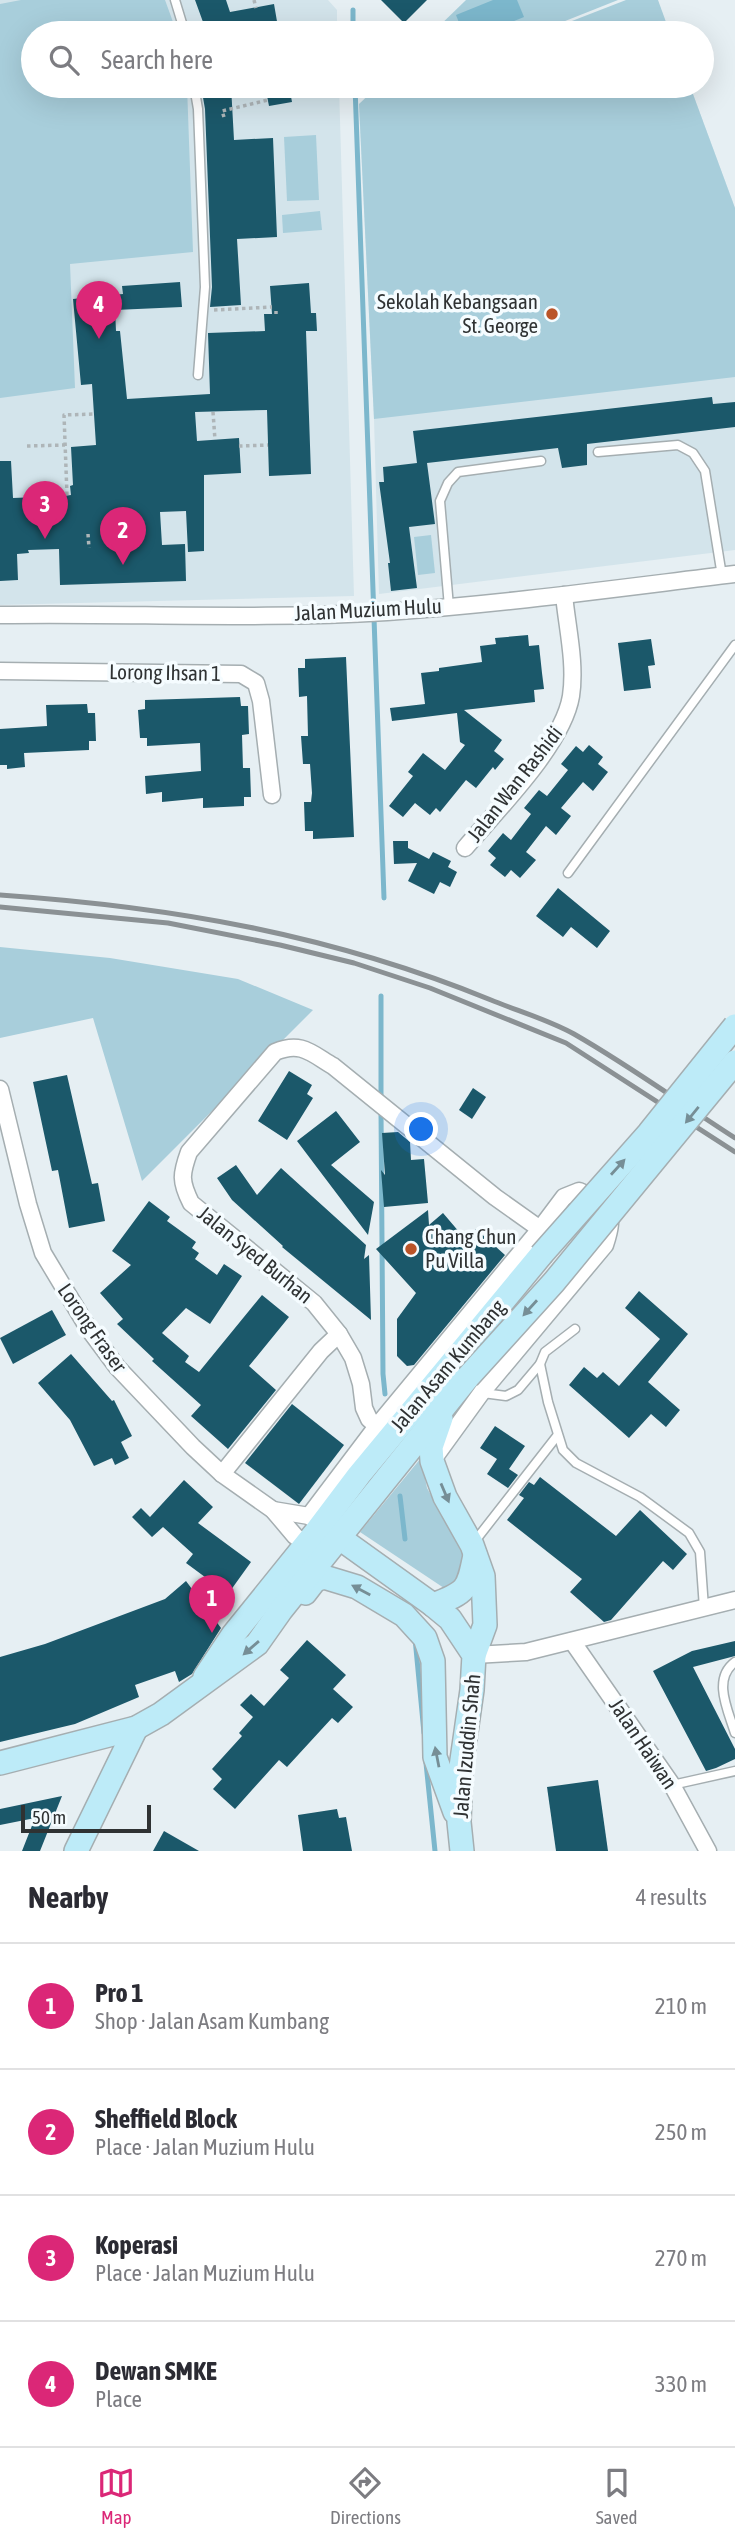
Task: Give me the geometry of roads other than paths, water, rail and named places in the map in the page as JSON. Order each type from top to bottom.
[{"type":"main road","name":"Jalan Asam Kumbang","points":[[323,1526],[392,1471],[417,1420],[541,1255],[649,1133],[735,1026]]},
{"type":"main road","name":"Jalan Asam Kumbang","points":[[0,1763],[136,1728],[224,1670],[257,1644],[281,1610],[315,1551],[323,1526],[377,1451],[417,1420],[446,1405],[475,1385],[563,1272],[735,1062]]},
{"type":"main road","points":[[446,1405],[431,1447],[432,1461],[445,1497],[484,1576],[485,1625],[474,1655]]},
{"type":"main road","name":"Jalan Izuddin Shah","points":[[323,1526],[450,1619],[474,1655],[461,1767],[458,1822],[462,1851]]},
{"type":"main road","points":[[433,1605],[460,1594],[469,1581],[473,1550]]},
{"type":"main road","name":"Jalan Asam Kumbang","points":[[202,1683],[221,1651],[315,1551]]},
{"type":"main road","points":[[281,1610],[290,1609],[315,1580],[324,1577],[357,1587],[404,1615],[420,1632],[431,1651],[433,1661],[435,1756],[458,1822]]},
{"type":"main road","points":[[76,1851],[136,1728]]},
{"type":"street","name":"Jalan Muzium Hulu","points":[[0,615],[386,612],[564,595],[729,575]]},
{"type":"street","name":"Jalan Wan Rashidi","points":[[465,848],[523,779],[564,719],[572,678],[564,595]]},
{"type":"street","name":"Lorong Ihsan 1","points":[[0,671],[241,674],[256,683],[261,701],[272,795]]},
{"type":"street","name":"Jalan Syed Burhan","points":[[377,1426],[369,1419],[364,1408],[361,1384],[353,1358],[339,1334],[314,1303],[191,1203],[183,1187],[182,1172],[189,1152],[275,1052],[290,1046],[308,1051],[333,1066],[388,1112],[540,1229]]},
{"type":"street","name":"Lorong Fraser","points":[[0,1089],[43,1253],[65,1293],[117,1367],[152,1406],[222,1474],[273,1510],[295,1536],[315,1551]]},
{"type":"street","points":[[323,1526],[377,1426],[564,1197],[579,1191],[600,1199],[609,1210],[612,1224],[606,1245],[475,1385],[432,1461]]},
{"type":"street","points":[[222,1474],[321,1351],[339,1334]]},
{"type":"street","name":"Lorong Fraser","points":[[273,1510],[323,1526]]},
{"type":"street","points":[[474,1655],[526,1652],[735,1600]]},
{"type":"street","name":"Jalan Haiwan","points":[[572,1641],[672,1785],[708,1851]]},
{"type":"lane","points":[[175,0],[181,21]]},
{"type":"lane","points":[[196,98],[205,287],[198,375]]},
{"type":"lane","points":[[598,452],[678,445],[693,453],[705,471],[729,575]]},
{"type":"lane","points":[[449,607],[440,500],[448,482],[458,472],[541,461]]},
{"type":"lane","points":[[568,873],[735,645]]},
{"type":"lane","points":[[475,1385],[506,1396],[518,1390],[540,1364],[545,1352],[575,1329]]},
{"type":"lane","points":[[540,1364],[557,1436],[563,1450],[576,1463],[640,1497],[690,1533],[699,1552],[704,1608]]},
{"type":"lane","points":[[473,1550],[557,1436]]},
{"type":"lane","points":[[735,1662],[726,1669],[722,1678],[735,1733]]},
{"type":"lane","points":[[672,1785],[735,1771]]},
{"type":"waterway","points":[[353,10],[353,21]]},
{"type":"waterway","points":[[355,98],[384,898]]},
{"type":"waterway","points":[[381,996],[381,1101]]},
{"type":"waterway","points":[[381,1111],[385,1394]]},
{"type":"waterway","points":[[400,1496],[405,1539]]},
{"type":"waterway","points":[[415,1638],[424,1733]]},
{"type":"waterway","points":[[426,1763],[435,1851]]},
{"type":"railway","points":[[0,895],[189,916],[250,927],[370,957],[544,1020],[574,1034],[735,1138]]},
{"type":"railway","points":[[0,907],[168,923],[354,963],[430,988],[566,1043],[735,1152]]},
{"type":"place","name":"Sekolah Kebangsaan St. George","points":[[552,314]]},
{"type":"place","name":"Dewan SMKE","points":[[99,339]]},
{"type":"place","name":"Koperasi","points":[[45,539]]},
{"type":"place","name":"Sheffield Block","points":[[123,565]]},
{"type":"place","name":"Chang Chun Pu Villa","points":[[411,1249]]},
{"type":"place","name":"Pro 1","points":[[212,1633]]}]
